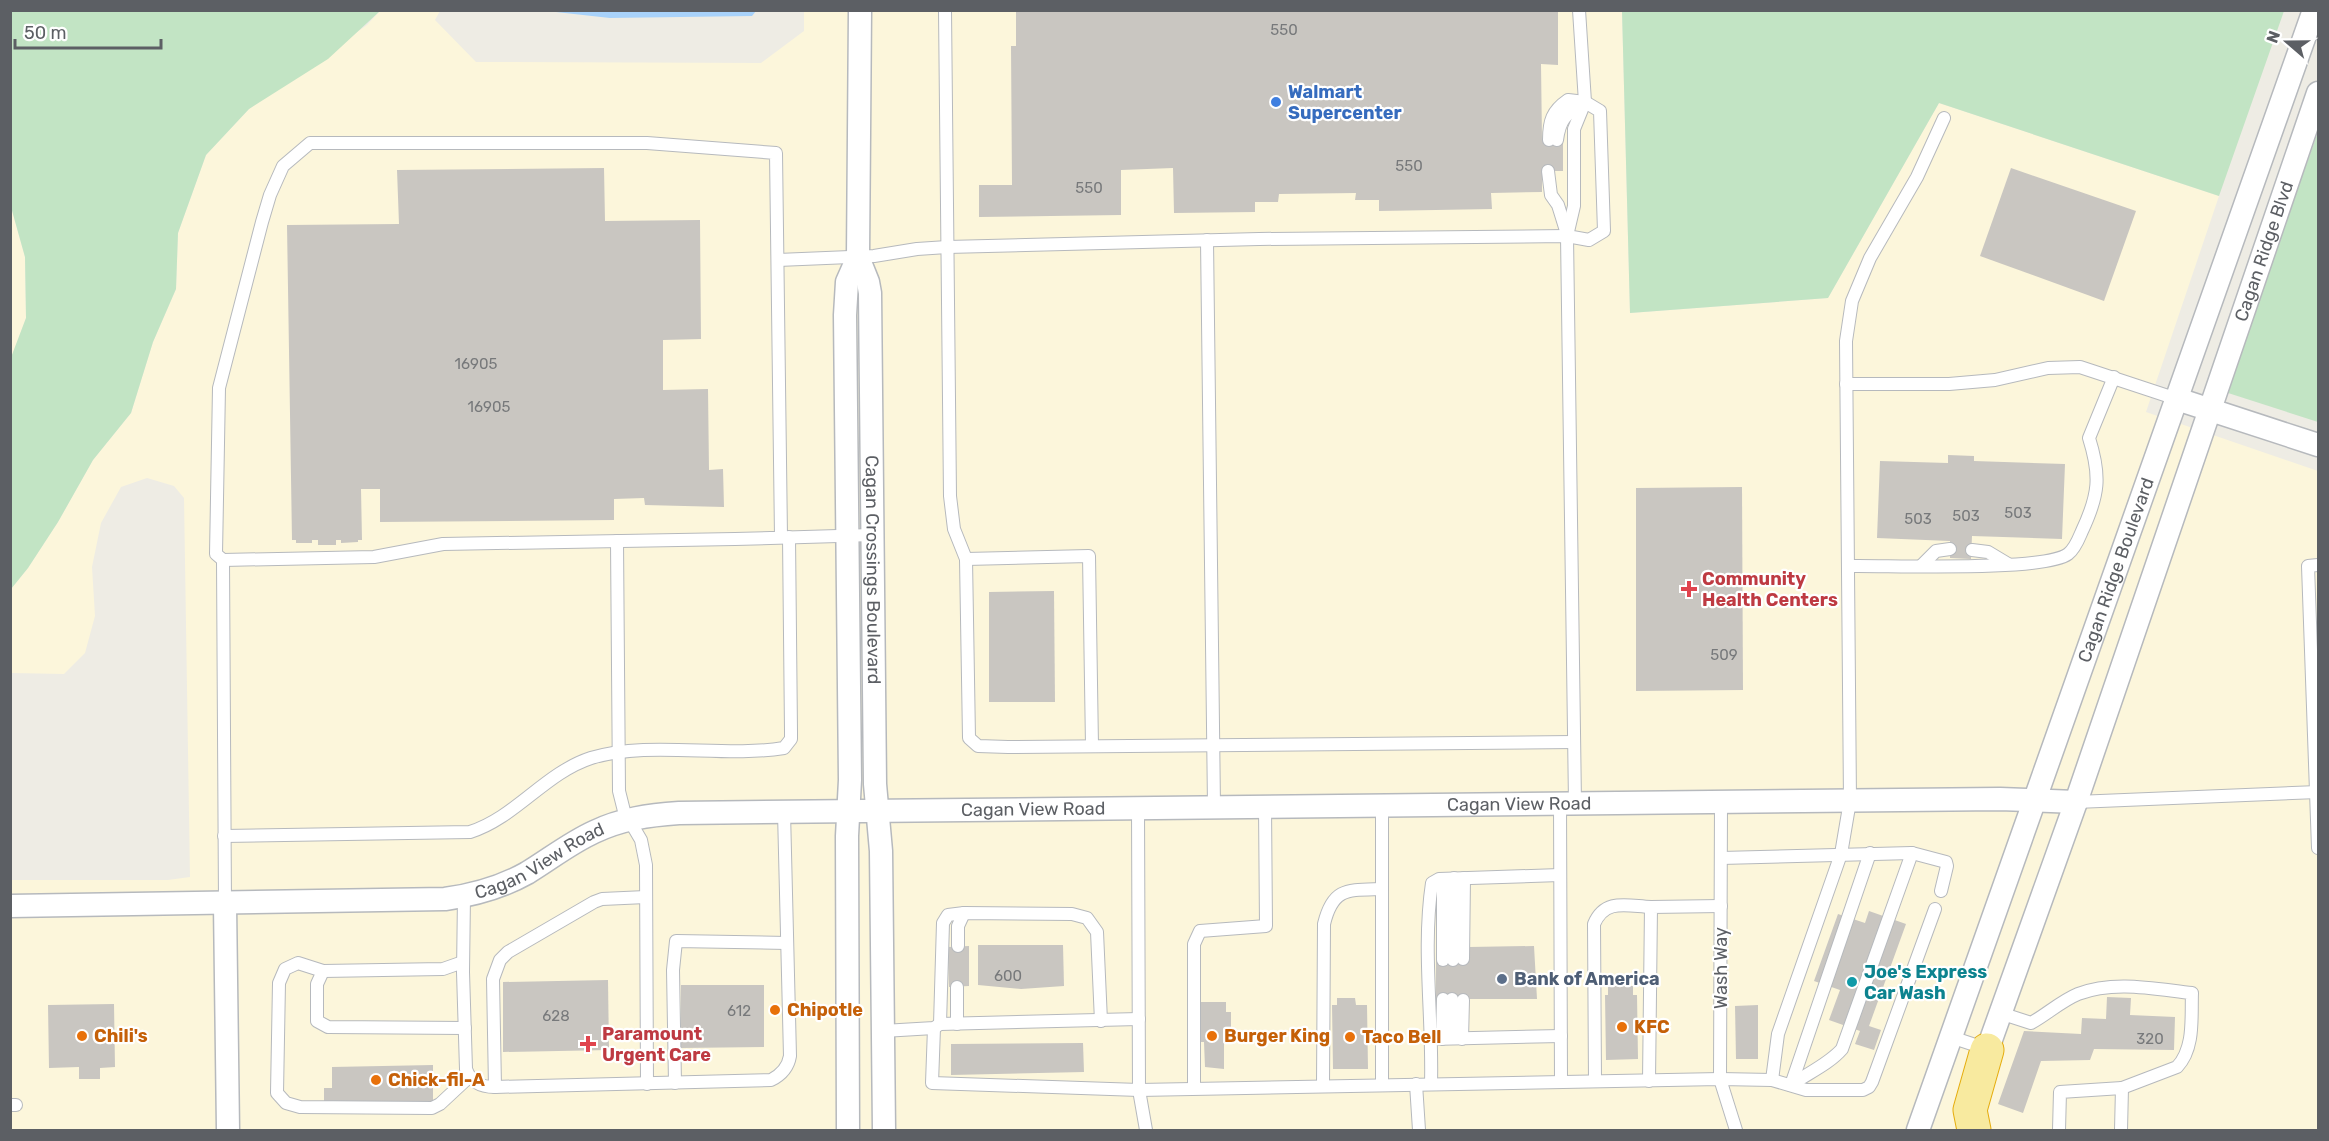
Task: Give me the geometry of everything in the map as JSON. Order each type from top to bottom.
[{"type":"highway","points":[[1974,1131],[1970,1110],[1987,1050]]},
{"type":"street","name":"Cagan Crossings Boulevard","points":[[860,10],[858,257],[870,293],[875,784],[881,851],[884,1131]]},
{"type":"street","name":"Cagan Ridge Boulevard","points":[[1918,1131],[2314,10]]},
{"type":"street","name":"Cagan Ridge Blvd","points":[[2210,410],[2319,93]]},
{"type":"street","points":[[848,1131],[847,918],[850,772],[846,291],[847,282],[858,257]]},
{"type":"street","points":[[2177,399],[2319,446]]},
{"type":"street","name":"Cagan Ridge Boulevard","points":[[1956,1131],[2076,802],[2210,410]]},
{"type":"street","name":"Cagan View Road","points":[[10,906],[425,901],[464,896],[515,880],[579,839],[628,819],[679,813],[1567,803],[2035,800],[2076,802]]},
{"type":"street","points":[[225,904],[228,1131]]},
{"type":"lane","points":[[945,10],[950,496],[954,529],[966,559],[969,738],[978,746],[987,747],[1574,742]]},
{"type":"lane","points":[[1561,1082],[1560,875],[1574,742],[1567,236],[1574,206],[1574,129],[1585,102],[1580,10]]},
{"type":"lane","points":[[778,260],[858,257],[947,247],[1207,240],[1567,236],[1589,240],[1604,231],[1600,111],[1585,102],[1568,100],[1560,106],[1549,121],[1553,140]]},
{"type":"lane","points":[[1772,1080],[1778,1034],[1841,854],[1850,801],[1846,341],[1852,302],[1870,258],[1917,177],[1944,118]]},
{"type":"lane","points":[[224,836],[470,832],[490,823],[575,765],[590,759],[618,752],[777,749],[788,745],[791,732],[785,537],[776,153],[647,143],[310,143],[283,166],[270,195],[219,388],[216,554],[223,560],[374,556],[442,544],[785,537],[848,534],[872,535]]},
{"type":"lane","points":[[1552,171],[1551,195],[1558,205],[1567,236]]},
{"type":"lane","points":[[1207,240],[1214,806]]},
{"type":"lane","points":[[1846,384],[1949,384],[1995,380],[2048,368],[2080,367],[2177,399]]},
{"type":"lane","points":[[1848,566],[2008,564],[2051,561],[2068,554],[2087,519],[2098,487],[2097,462],[2089,438],[2114,377]]},
{"type":"lane","points":[[617,541],[619,791],[628,819],[641,840],[644,852],[646,1084]]},
{"type":"lane","points":[[1922,565],[1936,551],[1950,549]]},
{"type":"lane","points":[[1972,550],[1988,552],[2008,564]]},
{"type":"lane","points":[[966,559],[1089,556],[1092,746]]},
{"type":"lane","points":[[223,560],[225,904]]},
{"type":"lane","points":[[2319,565],[2308,566],[2319,848]]},
{"type":"lane","points":[[2076,802],[2317,792]]},
{"type":"lane","name":"Wash Way","points":[[1721,803],[1720,1079],[1736,1131]]},
{"type":"lane","points":[[1382,805],[1382,1085]]},
{"type":"lane","points":[[1194,1088],[1194,944],[1200,931],[1266,926],[1265,806]]},
{"type":"lane","points":[[1138,807],[1139,1090],[1146,1131]]},
{"type":"lane","points":[[464,896],[466,1069],[469,1077],[475,1083],[495,1087],[771,1080],[783,1071],[790,1056],[784,812]]},
{"type":"lane","points":[[1791,1085],[1870,853]]},
{"type":"lane","points":[[1721,858],[1912,853],[1946,862],[1941,891]]},
{"type":"lane","points":[[1791,1085],[1833,1059],[1842,1049],[1912,853]]},
{"type":"lane","points":[[1447,1039],[1429,1018],[1429,903],[1432,883],[1450,878],[1560,875]]},
{"type":"lane","points":[[1450,878],[1453,960],[1450,878]]},
{"type":"lane","points":[[1323,1086],[1324,924],[1328,907],[1336,896],[1349,890],[1382,889]]},
{"type":"lane","points":[[495,1087],[492,979],[500,960],[508,952],[594,902],[602,899],[646,897]]},
{"type":"lane","points":[[1595,1081],[1593,924],[1599,912],[1611,905],[1651,908],[1721,906]]},
{"type":"lane","points":[[1649,1080],[1651,908]]},
{"type":"lane","points":[[1101,1021],[1097,932],[1087,918],[1072,914],[964,913],[948,915],[943,923],[932,1083],[1139,1090],[1720,1079],[1772,1080],[1806,1090],[1863,1090],[1869,1088],[1935,909]]},
{"type":"lane","points":[[958,946],[958,926],[964,913]]},
{"type":"lane","points":[[675,1083],[673,970],[676,941],[787,943]]},
{"type":"lane","points":[[463,962],[443,969],[323,971],[298,963],[285,969],[279,983],[277,1093],[286,1103],[300,1107],[432,1108],[440,1104],[469,1077]]},
{"type":"lane","points":[[323,971],[317,984],[317,1022],[328,1028],[465,1028]]},
{"type":"lane","points":[[2000,1013],[2031,1023],[2076,995],[2098,988],[2132,986],[2192,993],[2191,1039],[2182,1062],[2177,1067],[2122,1088],[2060,1092],[2059,1131]]},
{"type":"lane","points":[[957,987],[957,1024]]},
{"type":"lane","points":[[1431,1084],[1447,1039],[1453,999],[1447,1039]]},
{"type":"lane","points":[[883,1031],[957,1024],[1139,1019]]},
{"type":"lane","points":[[1447,1039],[1561,1036]]},
{"type":"lane","points":[[1951,1036],[1987,1050]]},
{"type":"lane","points":[[1416,1084],[1419,1131]]},
{"type":"lane","points":[[2121,1131],[2122,1088]]},
{"type":"shaded area","points":[[380,11],[440,11],[435,20],[476,62],[761,63],[804,31],[804,11],[1622,11],[1630,313],[1828,298],[1939,103],[2219,196],[2146,412],[2318,471],[2318,1130],[11,1130],[11,880],[168,880],[190,877],[184,498],[174,486],[147,478],[121,487],[101,523],[92,567],[95,616],[85,653],[64,674],[11,673],[11,589],[28,568],[58,522],[93,460],[131,413],[153,342],[176,289],[178,233],[206,155],[249,109],[367,25]]},
{"type":"shaded area","points":[[11,207],[25,257],[26,318],[11,360]]},
{"type":"green space","points":[[11,10],[380,11],[328,59],[249,109],[206,155],[178,233],[176,289],[153,342],[131,413],[93,460],[58,522],[28,568],[11,589],[10,360],[26,318],[25,257],[11,207]]},
{"type":"green space","points":[[1622,10],[2284,11],[2219,196],[1939,103],[1828,298],[1630,313]]},
{"type":"green space","points":[[2318,132],[2318,422],[2225,392]]},
{"type":"water","points":[[547,11],[756,11],[752,16],[610,18]]},
{"type":"building","name":"Walmart Supercenter","points":[[1016,10],[1558,10],[1558,65],[1541,64],[1542,140],[1563,140],[1563,171],[1542,171],[1542,192],[1491,193],[1492,209],[1379,211],[1379,200],[1355,200],[1356,193],[1279,194],[1278,202],[1255,202],[1255,212],[1174,213],[1173,168],[1121,170],[1121,215],[979,217],[979,185],[1012,185],[1011,46],[1016,46]]},
{"type":"building","points":[[604,168],[605,221],[700,220],[701,339],[663,340],[663,390],[708,389],[709,470],[723,469],[724,507],[645,505],[644,498],[614,499],[614,520],[380,522],[380,489],[361,489],[362,540],[341,543],[341,540],[336,540],[336,545],[318,545],[318,540],[312,540],[312,543],[296,543],[296,540],[292,540],[287,225],[399,224],[397,170]]},
{"type":"building","points":[[2011,168],[2136,211],[2104,301],[1980,256]]},
{"type":"building","points":[[1948,455],[1974,456],[1974,461],[2065,464],[2062,539],[1972,536],[1971,559],[1950,558],[1950,541],[1877,538],[1880,461],[1948,463]]},
{"type":"building","name":"Community Health Centers","points":[[1742,487],[1743,690],[1636,691],[1636,488]]},
{"type":"building","points":[[1054,591],[1055,702],[989,702],[989,592]]},
{"type":"building","name":"Joe's Express Car Wash","points":[[1869,911],[1906,924],[1869,1026],[1881,1030],[1874,1050],[1855,1044],[1860,1031],[1829,1020],[1840,990],[1814,981],[1838,914],[1865,923]]},
{"type":"building","points":[[978,945],[1063,945],[1064,986],[1021,989],[978,985]]},
{"type":"building","points":[[969,946],[969,986],[949,987],[948,947]]},
{"type":"building","name":"Bank of America","points":[[1534,946],[1537,999],[1436,999],[1436,960],[1469,959],[1469,947]]},
{"type":"building","points":[[608,980],[609,1050],[503,1052],[503,982]]},
{"type":"building","points":[[681,985],[764,985],[764,1047],[681,1048]]},
{"type":"building","name":"KFC","points":[[1608,986],[1633,986],[1633,995],[1637,995],[1638,1059],[1606,1060],[1605,995],[1608,995]]},
{"type":"building","points":[[2107,997],[2131,998],[2130,1015],[2175,1017],[2174,1050],[2094,1049],[2090,1060],[2041,1061],[2023,1113],[1998,1104],[2024,1031],[2081,1034],[2082,1018],[2106,1019]]},
{"type":"building","name":"Taco Bell","points":[[1337,998],[1355,998],[1356,1005],[1367,1005],[1368,1069],[1333,1069],[1332,1005],[1337,1005]]},
{"type":"building","name":"Burger King","points":[[1200,1002],[1226,1002],[1226,1012],[1231,1012],[1231,1030],[1224,1030],[1224,1069],[1205,1067],[1204,1042],[1200,1042]]},
{"type":"building","name":"Chili's","points":[[114,1004],[115,1067],[100,1068],[100,1079],[79,1079],[79,1067],[49,1068],[48,1005]]},
{"type":"building","points":[[1758,1005],[1758,1059],[1736,1059],[1735,1006]]},
{"type":"building","points":[[1083,1043],[1084,1072],[951,1075],[951,1044]]},
{"type":"building","points":[[433,1065],[433,1101],[324,1102],[324,1088],[332,1088],[332,1067]]},
{"type":"place","name":"Walmart Supercenter","points":[[1276,102]]},
{"type":"place","name":"Community Health Centers","points":[[1689,589]]},
{"type":"place","name":"Bank of America","points":[[1502,979]]},
{"type":"place","name":"Joe's Express Car Wash","points":[[1852,982]]},
{"type":"place","name":"Chipotle","points":[[775,1010]]},
{"type":"place","name":"KFC","points":[[1622,1027]]},
{"type":"place","name":"Chili's","points":[[82,1036]]},
{"type":"place","name":"Burger King","points":[[1212,1036]]},
{"type":"place","name":"Taco Bell","points":[[1350,1037]]},
{"type":"place","name":"Paramount Urgent Care","points":[[588,1044]]},
{"type":"place","name":"Chick-fil-A","points":[[376,1080]]}]
